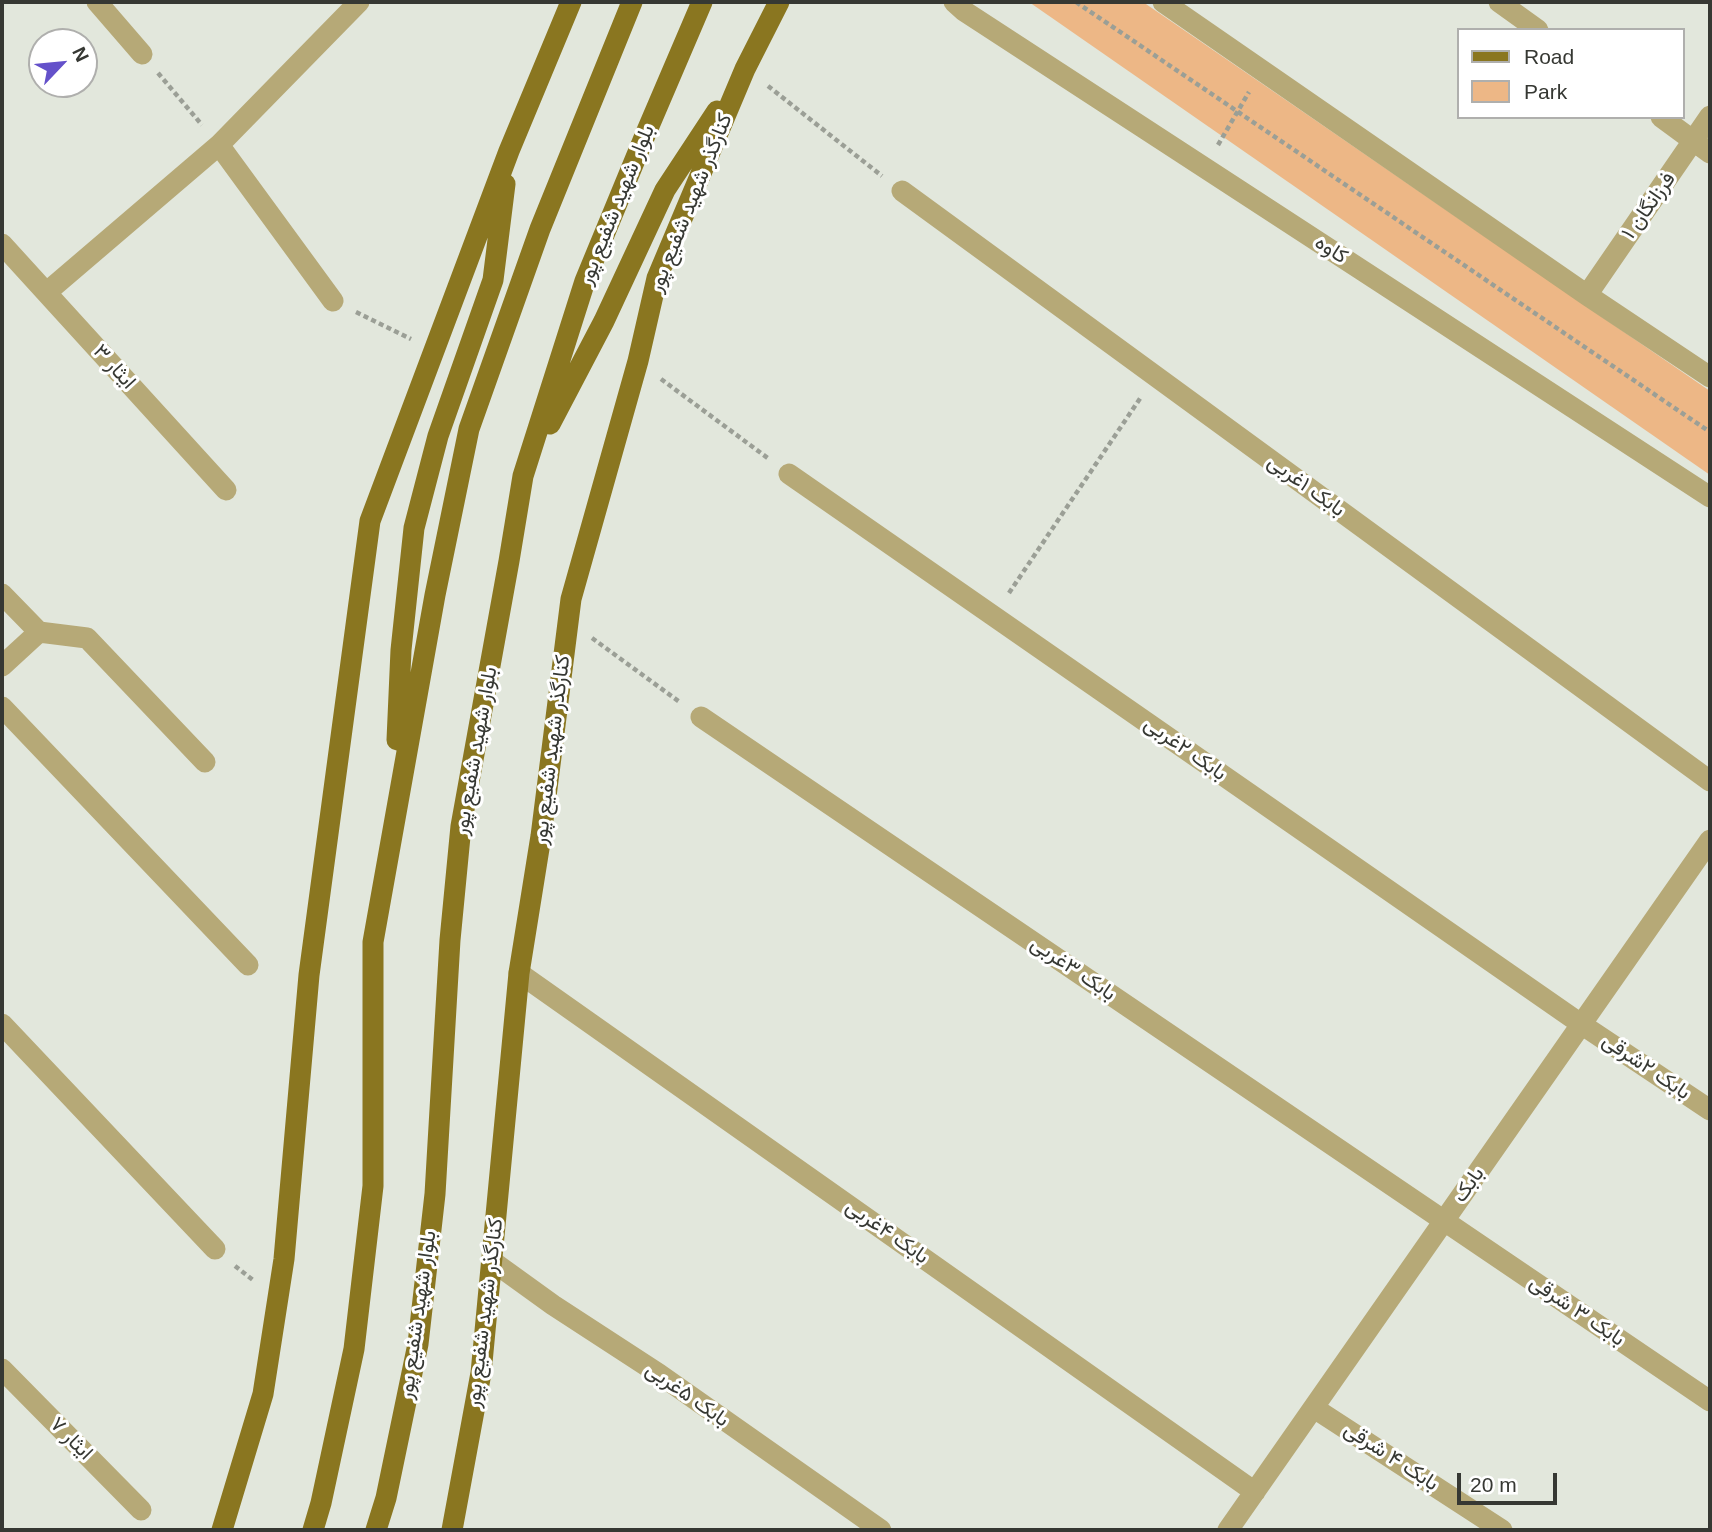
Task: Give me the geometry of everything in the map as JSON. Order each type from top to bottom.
[{"type":"main road","points":[[222,1530],[263,1394],[278,1301],[309,975],[370,521],[509,151],[571,2]]},
{"type":"main road","points":[[313,1530],[354,1349],[373,1186],[373,942],[435,594],[469,429],[540,229],[632,2]]},
{"type":"main road","name":"بلوار شهید شفیع پور","points":[[376,1530],[386,1498],[418,1344],[435,1195],[450,940],[461,826],[523,476],[585,281],[702,2]]},
{"type":"main road","name":"کنارگذر شهید شفیع پور","points":[[452,1530],[481,1373],[519,973],[541,836],[571,599],[638,361],[657,278],[745,69],[779,2]]},
{"type":"main road","points":[[523,476],[604,321],[665,190],[745,69]]},
{"type":"main road","points":[[391,838],[401,650],[414,528],[438,436],[493,280],[509,151]]},
{"type":"street","points":[[97,2],[142,54]]},
{"type":"street","points":[[47,292],[219,145],[359,2]]},
{"type":"street","points":[[1163,2],[1710,377]]},
{"type":"street","points":[[1499,2],[1535,28]]},
{"type":"street","name":"کاوه","points":[[958,5],[1710,497]]},
{"type":"street","name":"فرزانگان ۱","points":[[1587,295],[1702,147],[1710,116]]},
{"type":"street","points":[[1664,119],[1702,147]]},
{"type":"street","points":[[219,145],[333,301]]},
{"type":"street","name":"بابک ۱غربی","points":[[902,191],[1710,781]]},
{"type":"street","name":"ایثار ۳","points":[[2,244],[226,490]]},
{"type":"street","name":"بابک ۲غربی","points":[[789,474],[1581,1024]]},
{"type":"street","points":[[2,594],[39,632],[87,638],[205,762]]},
{"type":"street","points":[[2,666],[39,632]]},
{"type":"street","points":[[2,708],[248,965]]},
{"type":"street","name":"بابک ۳غربی","points":[[701,717],[1445,1221]]},
{"type":"street","name":"بابک","points":[[1228,1530],[1710,840]]},
{"type":"street","name":"بابک ۴غربی","points":[[519,973],[1255,1492]]},
{"type":"street","points":[[2,1024],[215,1249]]},
{"type":"street","name":"بابک ۲شرقی","points":[[1581,1024],[1710,1110]]},
{"type":"street","name":"بابک ۳ شرقی","points":[[1445,1221],[1710,1401]]},
{"type":"street","name":"بابک ۵غربی","points":[[492,1261],[881,1530]]},
{"type":"street","name":"ایثار ۷","points":[[2,1368],[141,1510]]},
{"type":"street","name":"بابک ۴ شرقی","points":[[1314,1408],[1502,1530]]},
{"type":"path","points":[[1076,2],[1710,432]]},
{"type":"path","points":[[142,54],[219,145]]},
{"type":"path","points":[[745,69],[902,191]]},
{"type":"path","points":[[1204,167],[1262,70]]},
{"type":"path","points":[[333,301],[434,351]]},
{"type":"path","points":[[638,361],[789,474]]},
{"type":"path","points":[[994,617],[1155,376]]},
{"type":"path","points":[[569,620],[701,717]]},
{"type":"path","points":[[215,1249],[278,1301]]},
{"type":"green space","points":[[1029,2],[1143,2],[1710,391],[1710,475]]}]
